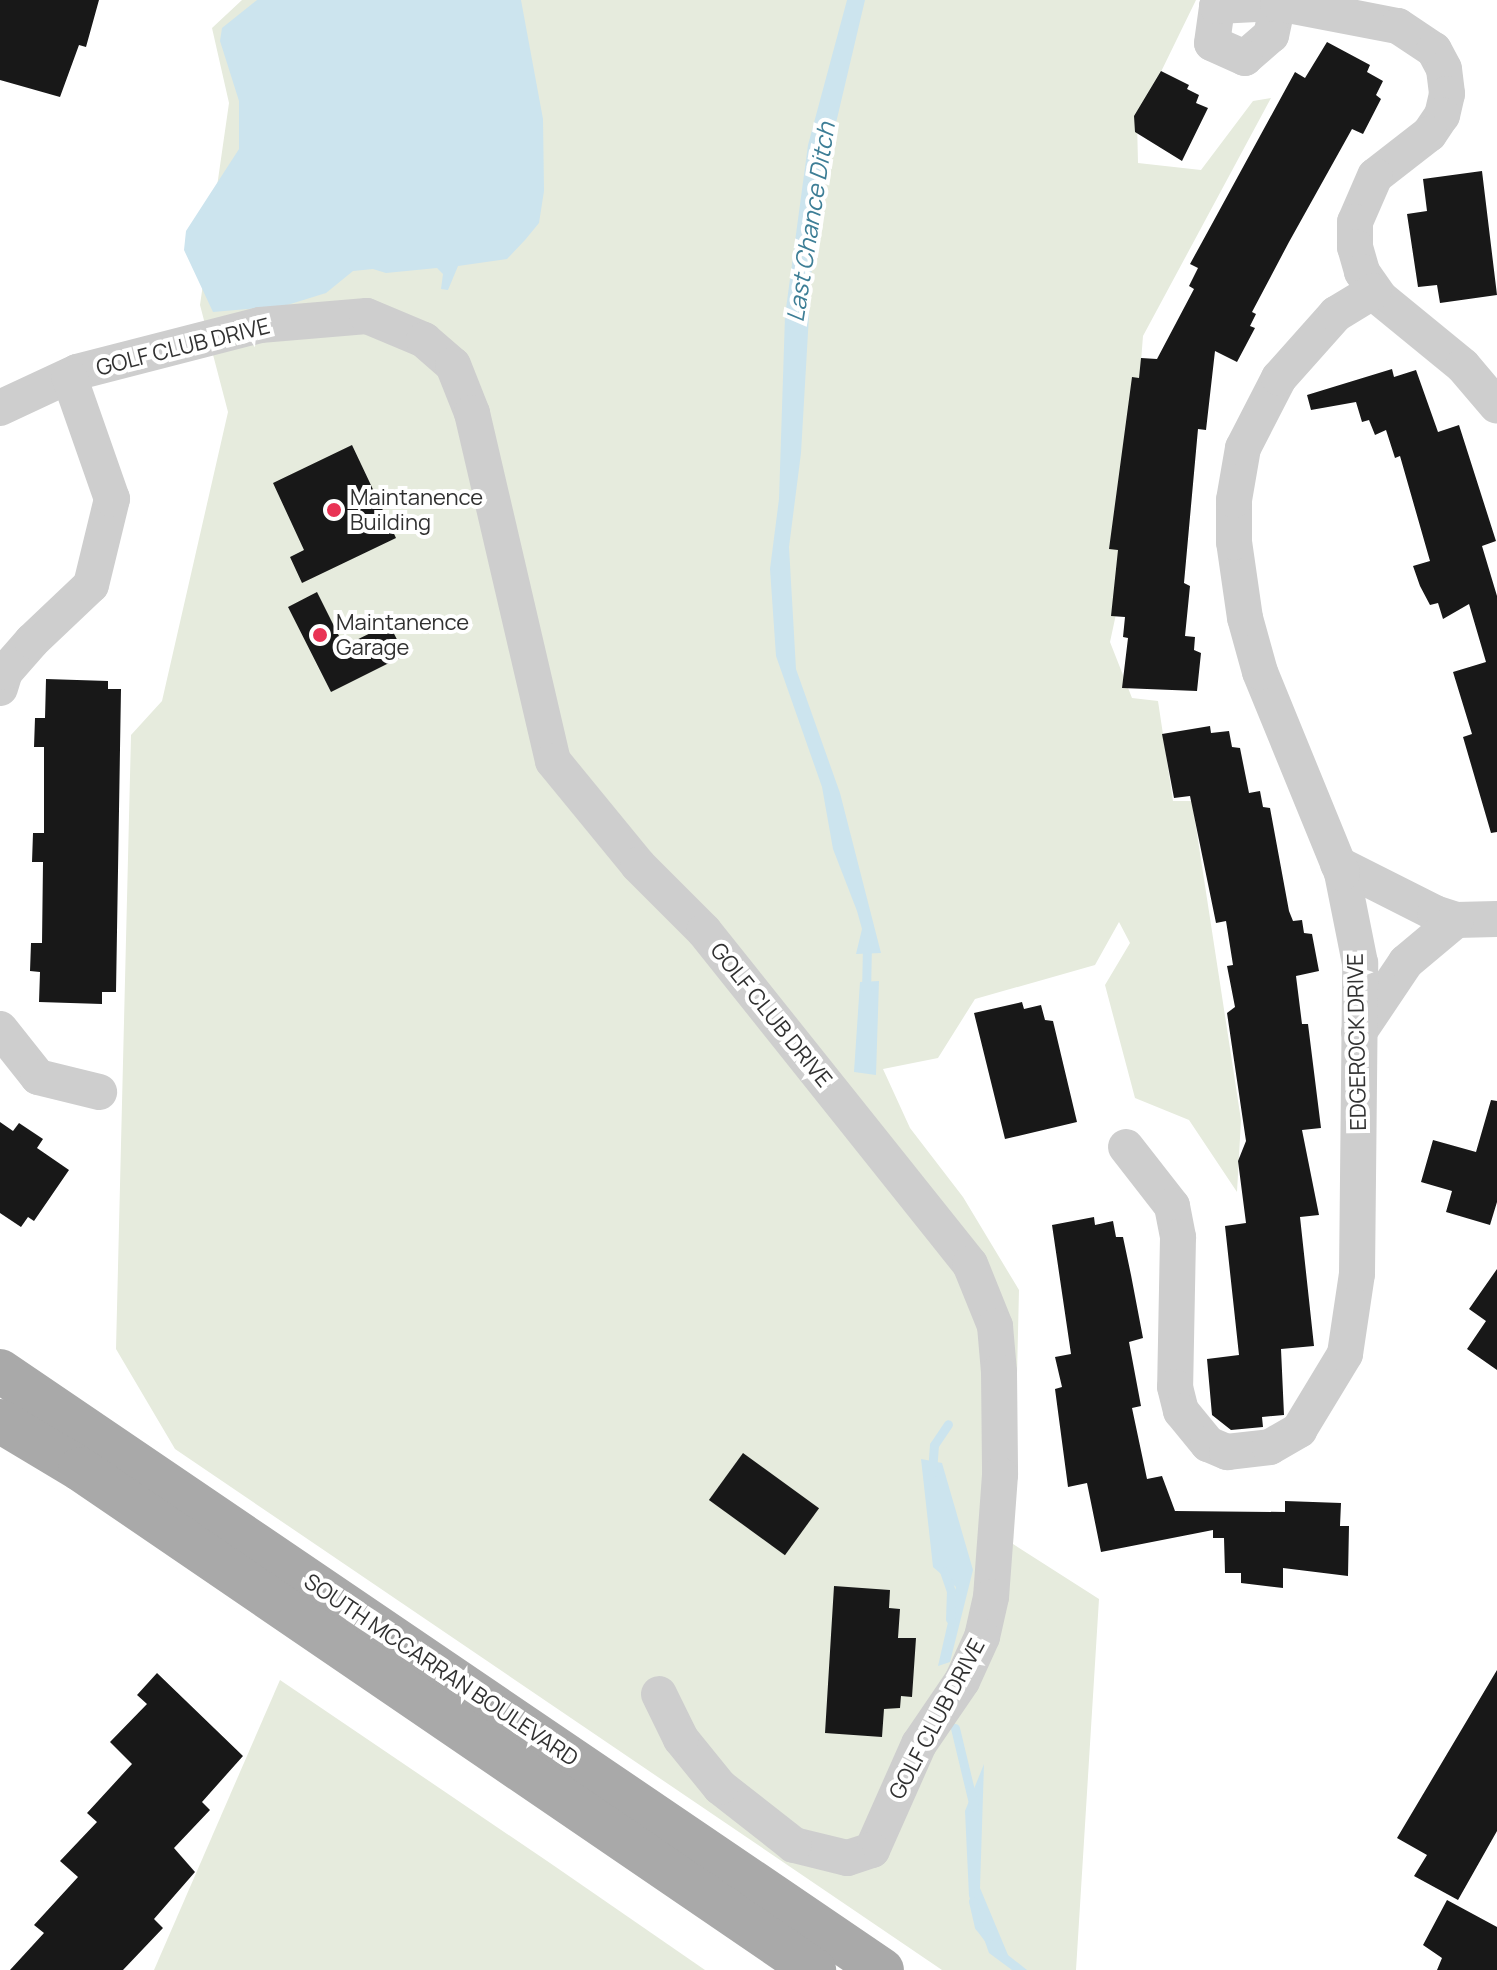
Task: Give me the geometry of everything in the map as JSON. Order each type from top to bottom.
[{"type":"main road","name":"SOUTH MCCARRAN BOULEVARD","points":[[0,1371],[882,1970]]},
{"type":"main road","name":"SOUTH MCCARRAN BOULEVARD","points":[[0,1421],[94,1477],[814,1970]]},
{"type":"street","points":[[1278,3],[1398,26],[1419,35],[1444,69],[1447,94],[1442,115],[1429,134],[1375,176],[1362,198],[1355,247],[1374,291],[1463,366],[1497,406]]},
{"type":"street","name":"EDGEROCK DRIVE","points":[[1126,1147],[1172,1206],[1178,1237],[1175,1387],[1181,1411],[1208,1444],[1227,1452],[1270,1447],[1299,1430],[1345,1354],[1357,1274],[1360,963],[1338,864],[1260,672],[1245,618],[1234,500],[1243,448],[1279,378],[1336,314],[1374,291]]},
{"type":"street","name":"GOLF CLUB DRIVE","points":[[0,408],[69,376],[260,325],[367,316],[424,340],[453,365],[472,413],[553,761],[763,1003],[970,1264],[984,1292],[995,1326],[999,1372],[1000,1475],[991,1597],[982,1637],[962,1681],[919,1744],[872,1850],[847,1858],[794,1845],[720,1787],[681,1739],[659,1694]]},
{"type":"street","points":[[0,688],[5,672],[23,651],[91,585],[112,499],[69,376]]},
{"type":"street","points":[[1338,864],[1408,903],[1456,920],[1497,919]]},
{"type":"street","points":[[1359,1033],[1406,962],[1456,920]]},
{"type":"street","points":[[0,1029],[38,1077],[99,1092]]},
{"type":"shaded area","points":[[242,0],[1196,0],[1137,121],[1138,163],[1201,170],[1253,101],[1271,98],[1143,336],[1124,577],[1110,642],[1132,698],[1158,701],[1173,801],[1192,801],[1241,1120],[1237,1192],[1189,1120],[1135,1098],[1105,985],[1130,943],[1119,922],[1095,965],[975,999],[938,1058],[883,1069],[910,1128],[963,1197],[1019,1290],[1013,1544],[1099,1599],[1076,1970],[942,1970],[175,1449],[116,1349],[131,735],[162,701],[228,412],[200,305],[229,103],[212,28]]},
{"type":"shaded area","points":[[280,1680],[550,1863],[705,1970],[154,1970]]},
{"type":"water","points":[[257,0],[521,0],[543,119],[544,191],[539,223],[507,259],[458,266],[448,290],[441,289],[443,274],[437,268],[386,273],[373,269],[353,271],[326,293],[284,306],[213,312],[184,250],[186,231],[239,149],[239,101],[220,41],[222,28]]},
{"type":"water","points":[[847,0],[865,0],[815,212],[801,453],[789,547],[796,669],[840,793],[881,953],[856,954],[862,929],[833,849],[822,787],[776,656],[770,569],[779,499],[785,316],[808,145]]},
{"type":"water","points":[[879,981],[876,1075],[854,1072],[860,982]]},
{"type":"water","points":[[921,1459],[942,1463],[973,1570],[950,1662],[938,1666],[956,1587],[933,1567]]},
{"type":"water","points":[[984,1764],[980,1888],[1008,1955],[1027,1970],[1012,1970],[989,1953],[969,1896],[965,1811]]},
{"type":"building","points":[[0,0],[99,0],[86,47],[79,45],[60,97],[0,80]]},
{"type":"building","points":[[1327,42],[1370,65],[1367,72],[1383,81],[1376,95],[1381,99],[1363,134],[1352,129],[1289,242],[1252,312],[1256,314],[1250,326],[1255,328],[1237,362],[1215,351],[1206,430],[1198,429],[1184,583],[1190,586],[1185,636],[1195,637],[1194,650],[1201,653],[1197,691],[1122,688],[1128,638],[1123,637],[1125,617],[1111,616],[1118,550],[1109,549],[1132,377],[1139,378],[1141,358],[1157,359],[1194,289],[1189,286],[1198,268],[1190,264],[1295,72],[1305,78]]},
{"type":"building","points":[[1161,71],[1189,85],[1187,89],[1199,95],[1196,103],[1208,108],[1182,161],[1135,132],[1134,116]]},
{"type":"building","points":[[1482,171],[1497,295],[1440,303],[1437,285],[1418,287],[1407,214],[1427,211],[1423,179]]},
{"type":"building","points":[[1392,369],[1394,377],[1416,370],[1438,432],[1459,425],[1496,541],[1482,546],[1497,596],[1497,832],[1491,833],[1463,737],[1472,734],[1453,672],[1486,662],[1469,604],[1443,619],[1438,603],[1430,605],[1420,586],[1413,566],[1430,561],[1400,456],[1395,458],[1386,430],[1375,435],[1369,420],[1362,422],[1356,402],[1311,410],[1307,395]]},
{"type":"building","name":"Maintanence Building","points":[[352,445],[396,538],[302,583],[290,557],[304,550],[273,483]]},
{"type":"building","name":"Maintanence Garage","points":[[317,592],[344,646],[389,624],[405,655],[331,692],[288,607]]},
{"type":"building","points":[[46,679],[108,681],[108,689],[121,689],[116,992],[102,992],[102,1004],[39,1002],[40,972],[30,971],[31,943],[42,943],[43,862],[32,862],[33,833],[44,833],[44,747],[34,747],[35,718],[45,718]]},
{"type":"building","points":[[1210,726],[1211,733],[1229,731],[1232,747],[1240,748],[1249,793],[1260,791],[1263,807],[1270,808],[1289,911],[1293,921],[1302,920],[1304,933],[1312,934],[1319,971],[1296,976],[1302,1024],[1308,1024],[1321,1128],[1302,1130],[1319,1215],[1300,1217],[1314,1346],[1281,1349],[1284,1415],[1262,1417],[1263,1427],[1231,1430],[1212,1415],[1207,1359],[1239,1355],[1225,1226],[1246,1223],[1238,1161],[1246,1141],[1227,1013],[1235,1007],[1227,966],[1233,965],[1226,921],[1216,923],[1190,796],[1174,798],[1162,734]]},
{"type":"building","points":[[1022,1002],[1024,1009],[1041,1005],[1045,1020],[1053,1021],[1077,1122],[1005,1139],[974,1013]]},
{"type":"building","points":[[1491,1100],[1497,1101],[1497,1202],[1490,1225],[1446,1212],[1452,1191],[1421,1182],[1433,1140],[1476,1152]]},
{"type":"building","points":[[0,1122],[13,1131],[19,1123],[43,1139],[37,1148],[69,1170],[34,1221],[28,1217],[21,1227],[0,1213]]},
{"type":"building","points":[[1094,1217],[1095,1225],[1113,1221],[1116,1237],[1123,1237],[1131,1275],[1143,1338],[1129,1342],[1141,1406],[1132,1408],[1147,1479],[1162,1476],[1175,1511],[1285,1512],[1285,1501],[1341,1503],[1340,1526],[1349,1526],[1348,1576],[1283,1568],[1283,1588],[1241,1583],[1241,1573],[1225,1573],[1224,1538],[1213,1538],[1213,1530],[1101,1552],[1087,1483],[1068,1487],[1055,1389],[1062,1387],[1055,1357],[1071,1354],[1052,1225]]},
{"type":"building","points":[[1497,1269],[1497,1370],[1467,1349],[1486,1321],[1469,1309]]},
{"type":"building","points":[[743,1453],[819,1508],[785,1555],[709,1500]]},
{"type":"building","points":[[834,1586],[890,1590],[889,1608],[900,1609],[898,1638],[916,1638],[912,1697],[901,1696],[900,1708],[884,1709],[882,1737],[825,1733]]},
{"type":"building","points":[[1497,1670],[1497,1831],[1458,1900],[1414,1876],[1427,1855],[1397,1838]]},
{"type":"building","points":[[157,1673],[243,1756],[202,1802],[210,1810],[174,1848],[195,1872],[154,1919],[163,1928],[123,1970],[10,1970],[44,1933],[34,1925],[78,1877],[60,1861],[97,1822],[87,1813],[132,1764],[110,1742],[147,1704],[137,1695]]},
{"type":"building","points":[[1447,1900],[1497,1927],[1497,1970],[1437,1970],[1442,1958],[1423,1945]]},
{"type":"waterway","name":"Last Chance Ditch","points":[[866,993],[867,944]]},
{"type":"waterway","name":"Last Chance Ditch","points":[[932,1473],[934,1445],[948,1424]]},
{"type":"waterway","name":"Last Chance Ditch","points":[[944,1571],[951,1591],[950,1619]]},
{"type":"waterway","name":"Last Chance Ditch","points":[[955,1728],[974,1807]]},
{"type":"waterway","name":"Last Chance Ditch","points":[[973,1901],[979,1926],[988,1938]]},
{"type":"place","name":"Maintanence Building","points":[[334,510]]},
{"type":"place","name":"Maintanence Garage","points":[[320,635]]}]
